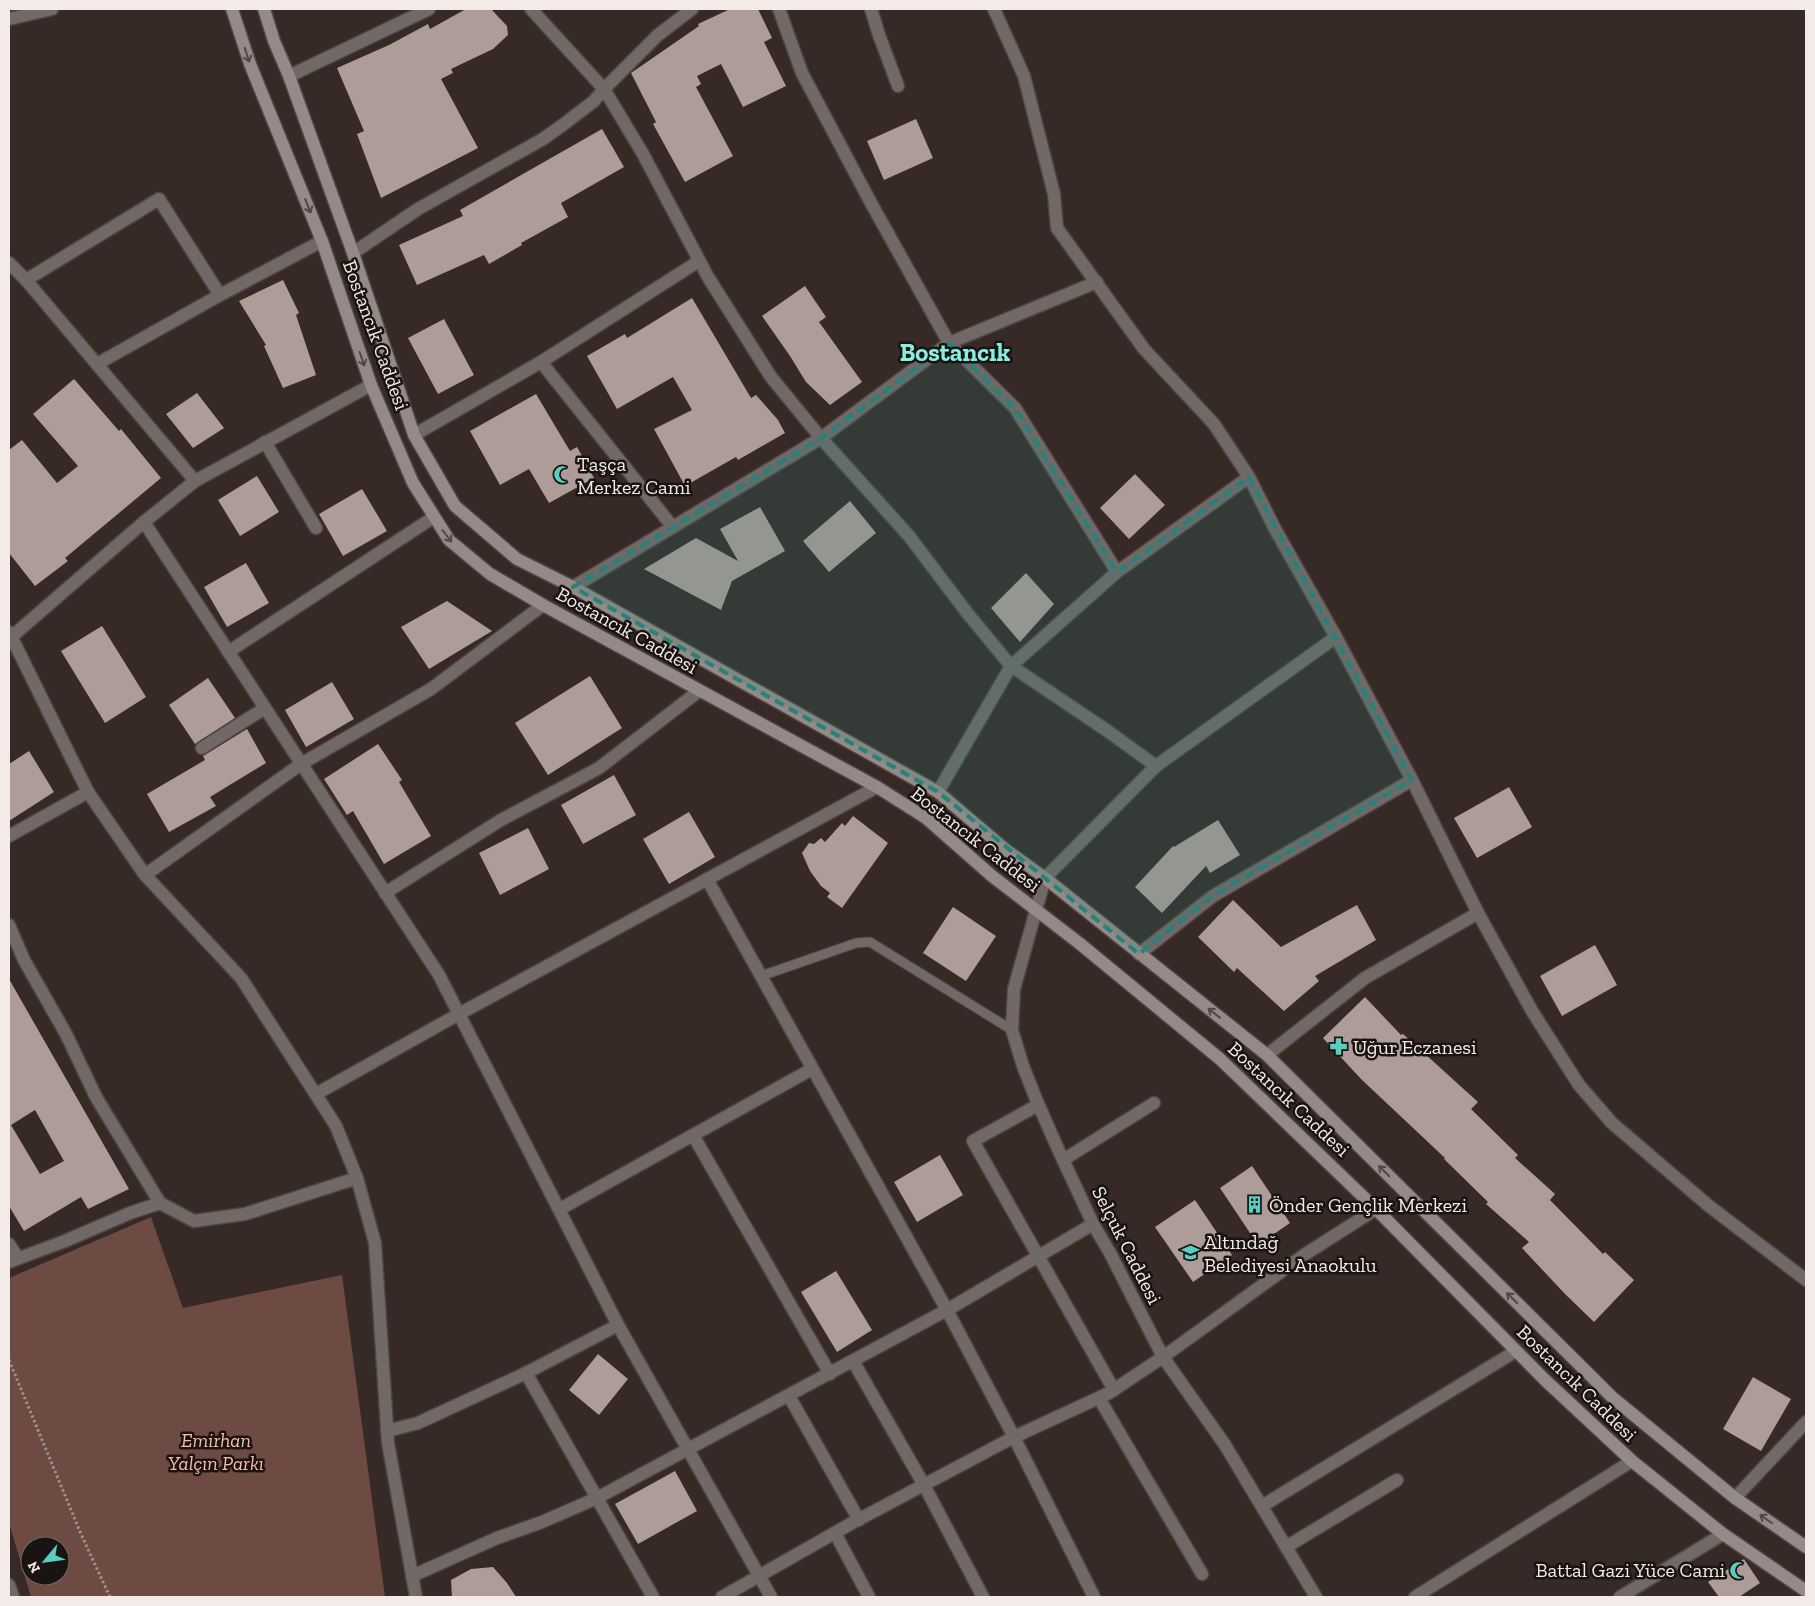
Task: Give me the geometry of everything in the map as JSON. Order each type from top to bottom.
[{"type":"main road","name":"Bostancık Caddesi","points":[[232,9],[250,64],[322,241],[371,385],[414,484],[449,540],[490,574],[543,605],[877,787],[926,818],[992,876],[1079,943],[1220,1060],[1376,1209],[1545,1380],[1632,1461],[1723,1534],[1806,1591]]},
{"type":"main road","name":"Bostancık Caddesi","points":[[264,9],[274,41],[289,76],[353,253],[414,435],[455,506],[517,559],[573,587],[938,792],[1006,850],[1045,878],[1267,1055],[1613,1398],[1735,1498],[1806,1547]]},
{"type":"street","points":[[9,19],[52,9]]},
{"type":"street","points":[[289,76],[429,9]]},
{"type":"street","points":[[531,9],[604,89],[643,154],[699,261],[771,377],[821,438],[909,536],[1010,666],[1156,766]]},
{"type":"street","points":[[353,253],[418,209],[543,139],[594,101],[658,35],[692,9]]},
{"type":"street","points":[[779,9],[802,73],[871,204],[949,343],[1015,408],[1117,572]]},
{"type":"street","points":[[871,9],[878,35],[898,86]]},
{"type":"street","points":[[994,9],[1024,76],[1054,194],[1057,228],[1144,348],[1214,424],[1249,477],[1274,529],[1336,637],[1412,780],[1478,913],[1532,1011],[1579,1085],[1612,1123],[1710,1206],[1806,1280]]},
{"type":"street","points":[[26,280],[159,199],[220,295]]},
{"type":"street","points":[[96,364],[322,241]]},
{"type":"street","points":[[414,435],[540,362],[699,261]]},
{"type":"street","points":[[9,264],[26,280],[195,481]]},
{"type":"street","points":[[573,587],[821,438],[949,343],[1097,282]]},
{"type":"street","points":[[540,362],[672,526]]},
{"type":"street","points":[[371,385],[195,481],[10,636],[88,792],[145,875],[241,978],[336,1126],[357,1178],[375,1243],[387,1431],[416,1597]]},
{"type":"street","points":[[265,442],[316,528]]},
{"type":"street","points":[[938,792],[1010,666],[1117,572],[1249,477]]},
{"type":"street","points":[[228,652],[434,517]]},
{"type":"street","points":[[144,522],[439,975],[618,1325],[771,1597]]},
{"type":"street","points":[[145,875],[301,764],[431,689],[543,605]]},
{"type":"street","points":[[1045,878],[1156,766],[1336,637]]},
{"type":"street","points":[[385,893],[501,820],[599,768],[699,691]]},
{"type":"street","points":[[202,748],[265,708]]},
{"type":"street","points":[[1139,954],[1213,896],[1412,780]]},
{"type":"street","points":[[316,1094],[459,1014],[877,787]]},
{"type":"street","points":[[9,836],[88,792]]},
{"type":"street","name":"Selçuk Caddesi","points":[[1045,878],[1014,989],[1012,1030],[1023,1066],[1038,1105],[1093,1224],[1110,1253],[1163,1357],[1225,1445],[1316,1597]]},
{"type":"street","points":[[707,879],[947,1310],[1014,1437],[1094,1597]]},
{"type":"street","points":[[1267,1055],[1365,978],[1478,913]]},
{"type":"street","points":[[9,925],[24,960],[66,1034],[96,1097],[160,1203],[194,1221],[245,1214],[357,1178]]},
{"type":"street","points":[[560,1209],[812,1069]]},
{"type":"street","points":[[1063,1160],[1154,1104]]},
{"type":"street","points":[[1038,1105],[973,1141],[1114,1390]]},
{"type":"street","points":[[693,1135],[830,1374]]},
{"type":"street","points":[[9,1244],[13,1260],[65,1241],[130,1213],[160,1203]]},
{"type":"street","points":[[722,1597],[835,1533],[1014,1437],[1114,1390],[1304,1255],[1376,1209]]},
{"type":"street","points":[[412,1576],[497,1538],[542,1522],[597,1498],[947,1310],[1093,1224]]},
{"type":"street","points":[[387,1431],[418,1424],[526,1373],[618,1325]]},
{"type":"street","points":[[1262,1506],[1516,1351]]},
{"type":"street","points":[[853,1361],[924,1485],[983,1597]]},
{"type":"street","points":[[526,1373],[654,1597]]},
{"type":"street","points":[[789,1396],[859,1520]]},
{"type":"street","points":[[1099,1398],[1202,1574]]},
{"type":"street","points":[[1735,1498],[1806,1423]]},
{"type":"street","points":[[1415,1597],[1632,1461]]},
{"type":"street","points":[[1286,1548],[1397,1480]]},
{"type":"street","points":[[835,1533],[870,1597]]},
{"type":"street","points":[[1620,1597],[1723,1534]]},
{"type":"street","points":[[9,1585],[12,1597]]},
{"type":"lane","points":[[761,976],[856,943],[870,942],[1012,1030]]},
{"type":"path","points":[[9,1360],[81,1534],[110,1597]]},
{"type":"highlighted area","points":[[949,343],[1015,408],[1117,572],[1249,477],[1412,780],[1213,896],[1139,954],[938,792],[573,587],[821,438]]},
{"type":"green space","name":"Emirhan Yalçın Parkı","points":[[151,1217],[183,1308],[342,1275],[385,1597],[31,1597],[28,1586],[70,1586],[70,1536],[20,1536],[20,1560],[9,1523],[9,1278]]},
{"type":"building","points":[[466,9],[491,9],[507,26],[508,35],[493,49],[451,69],[453,73],[441,79],[478,148],[381,198],[357,134],[364,131],[337,68],[389,45],[428,24],[430,29]]},
{"type":"building","points":[[730,9],[758,9],[772,38],[764,42],[786,86],[743,107],[721,64],[697,76],[701,84],[696,87],[733,156],[685,182],[653,124],[656,122],[631,73],[699,26],[698,24]]},
{"type":"building","points":[[916,119],[933,158],[884,180],[867,141]]},
{"type":"building","points":[[602,129],[624,167],[561,203],[568,217],[521,243],[522,245],[489,264],[484,255],[417,285],[399,245],[463,216],[460,210]]},
{"type":"building","points":[[283,280],[299,313],[296,315],[316,375],[283,388],[264,346],[266,345],[239,301]]},
{"type":"building","points":[[805,286],[826,317],[819,322],[862,382],[830,405],[806,382],[762,316]]},
{"type":"building","points":[[692,298],[751,398],[756,395],[778,420],[785,433],[738,460],[736,457],[685,486],[654,429],[692,410],[673,377],[617,409],[587,356],[625,334],[627,338]]},
{"type":"building","points":[[444,319],[474,375],[438,394],[408,338]]},
{"type":"building","points":[[74,379],[119,431],[121,429],[161,478],[65,558],[68,561],[35,586],[9,553],[9,450],[22,440],[57,483],[78,466],[33,414]]},
{"type":"building","points":[[197,393],[224,428],[193,448],[166,414]]},
{"type":"building","points":[[536,394],[570,451],[577,447],[594,478],[549,503],[529,469],[500,485],[470,431]]},
{"type":"building","points":[[1135,474],[1165,505],[1129,539],[1100,508]]},
{"type":"building","points":[[257,476],[279,512],[240,536],[218,500]]},
{"type":"building","points":[[362,489],[387,531],[343,556],[319,514]]},
{"type":"building","points":[[850,501],[876,533],[829,572],[803,541]]},
{"type":"building","points":[[760,507],[785,551],[732,581],[721,610],[644,569],[696,538],[738,561],[720,529]]},
{"type":"building","points":[[246,563],[269,603],[227,627],[204,587]]},
{"type":"building","points":[[1026,573],[1054,604],[1020,642],[991,608]]},
{"type":"building","points":[[447,601],[492,631],[429,669],[401,627]]},
{"type":"building","points":[[102,626],[146,697],[105,723],[61,651]]},
{"type":"building","points":[[590,676],[622,728],[548,775],[515,723]]},
{"type":"building","points":[[208,678],[235,718],[195,744],[169,705]]},
{"type":"building","points":[[332,682],[354,719],[306,747],[285,710]]},
{"type":"building","points":[[247,729],[266,763],[210,797],[216,806],[169,832],[147,794],[205,760],[203,756]]},
{"type":"building","points":[[378,744],[402,780],[399,782],[431,836],[384,864],[353,811],[347,815],[324,779]]},
{"type":"building","points":[[29,751],[54,792],[9,821],[9,764]]},
{"type":"building","points":[[614,775],[636,815],[583,844],[561,805]]},
{"type":"building","points":[[1509,787],[1532,827],[1477,858],[1454,818]]},
{"type":"building","points":[[689,812],[715,857],[669,884],[643,839]]},
{"type":"building","points":[[853,816],[888,843],[842,908],[827,897],[830,893],[821,886],[810,871],[802,853],[809,843],[814,844],[821,838],[825,842],[842,823],[845,826]]},
{"type":"building","points":[[1218,820],[1240,855],[1210,873],[1206,866],[1162,913],[1135,887],[1173,846]]},
{"type":"building","points":[[528,828],[549,869],[500,895],[479,853]]},
{"type":"building","points":[[1233,900],[1281,947],[1357,905],[1376,940],[1315,976],[1319,981],[1284,1011],[1237,968],[1234,972],[1198,937]]},
{"type":"building","points":[[953,907],[996,936],[966,981],[923,953]]},
{"type":"building","points":[[1595,945],[1617,985],[1562,1016],[1540,976]]},
{"type":"building","points":[[9,979],[129,1189],[88,1209],[81,1197],[24,1231],[9,1206]],"holes":[[[35,1110],[64,1161],[40,1174],[11,1125]]]},
{"type":"building","points":[[1365,997],[1401,1035],[1403,1034],[1478,1102],[1471,1109],[1518,1155],[1515,1158],[1555,1194],[1550,1200],[1603,1254],[1605,1252],[1634,1280],[1594,1322],[1522,1248],[1529,1242],[1486,1204],[1488,1202],[1445,1158],[1361,1079],[1323,1038]]},
{"type":"building","points":[[940,1155],[963,1195],[917,1222],[894,1182]]},
{"type":"building","name":"Önder Gençlik Merkezi","points":[[1252,1166],[1290,1223],[1258,1245],[1220,1188]]},
{"type":"building","points":[[1195,1200],[1232,1255],[1193,1282],[1155,1227]]},
{"type":"building","points":[[836,1271],[872,1330],[837,1352],[801,1292]]},
{"type":"building","points":[[598,1354],[628,1379],[599,1415],[569,1390]]},
{"type":"building","points":[[1753,1377],[1791,1399],[1761,1451],[1723,1429]]},
{"type":"building","points":[[675,1471],[697,1511],[638,1544],[615,1504]]},
{"type":"building","name":"Battal Gazi Yüce Cami","points":[[1744,1559],[1760,1583],[1739,1597],[1719,1597],[1708,1582]]},
{"type":"building","points":[[493,1567],[516,1597],[452,1597],[451,1580],[471,1569]]},
{"type":"place","name":"Taşça Merkez Cami","points":[[563,475]]},
{"type":"place","name":"Uğur Eczanesi","points":[[1339,1047]]},
{"type":"place","name":"Önder Gençlik Merkezi","points":[[1255,1205]]},
{"type":"place","name":"Altındağ Belediyesi Anaokulu","points":[[1190,1253]]},
{"type":"place","name":"Battal Gazi Yüce Cami","points":[[1739,1570]]},
{"type":"district","name":"Bostancık","points":[[955,352]]}]
